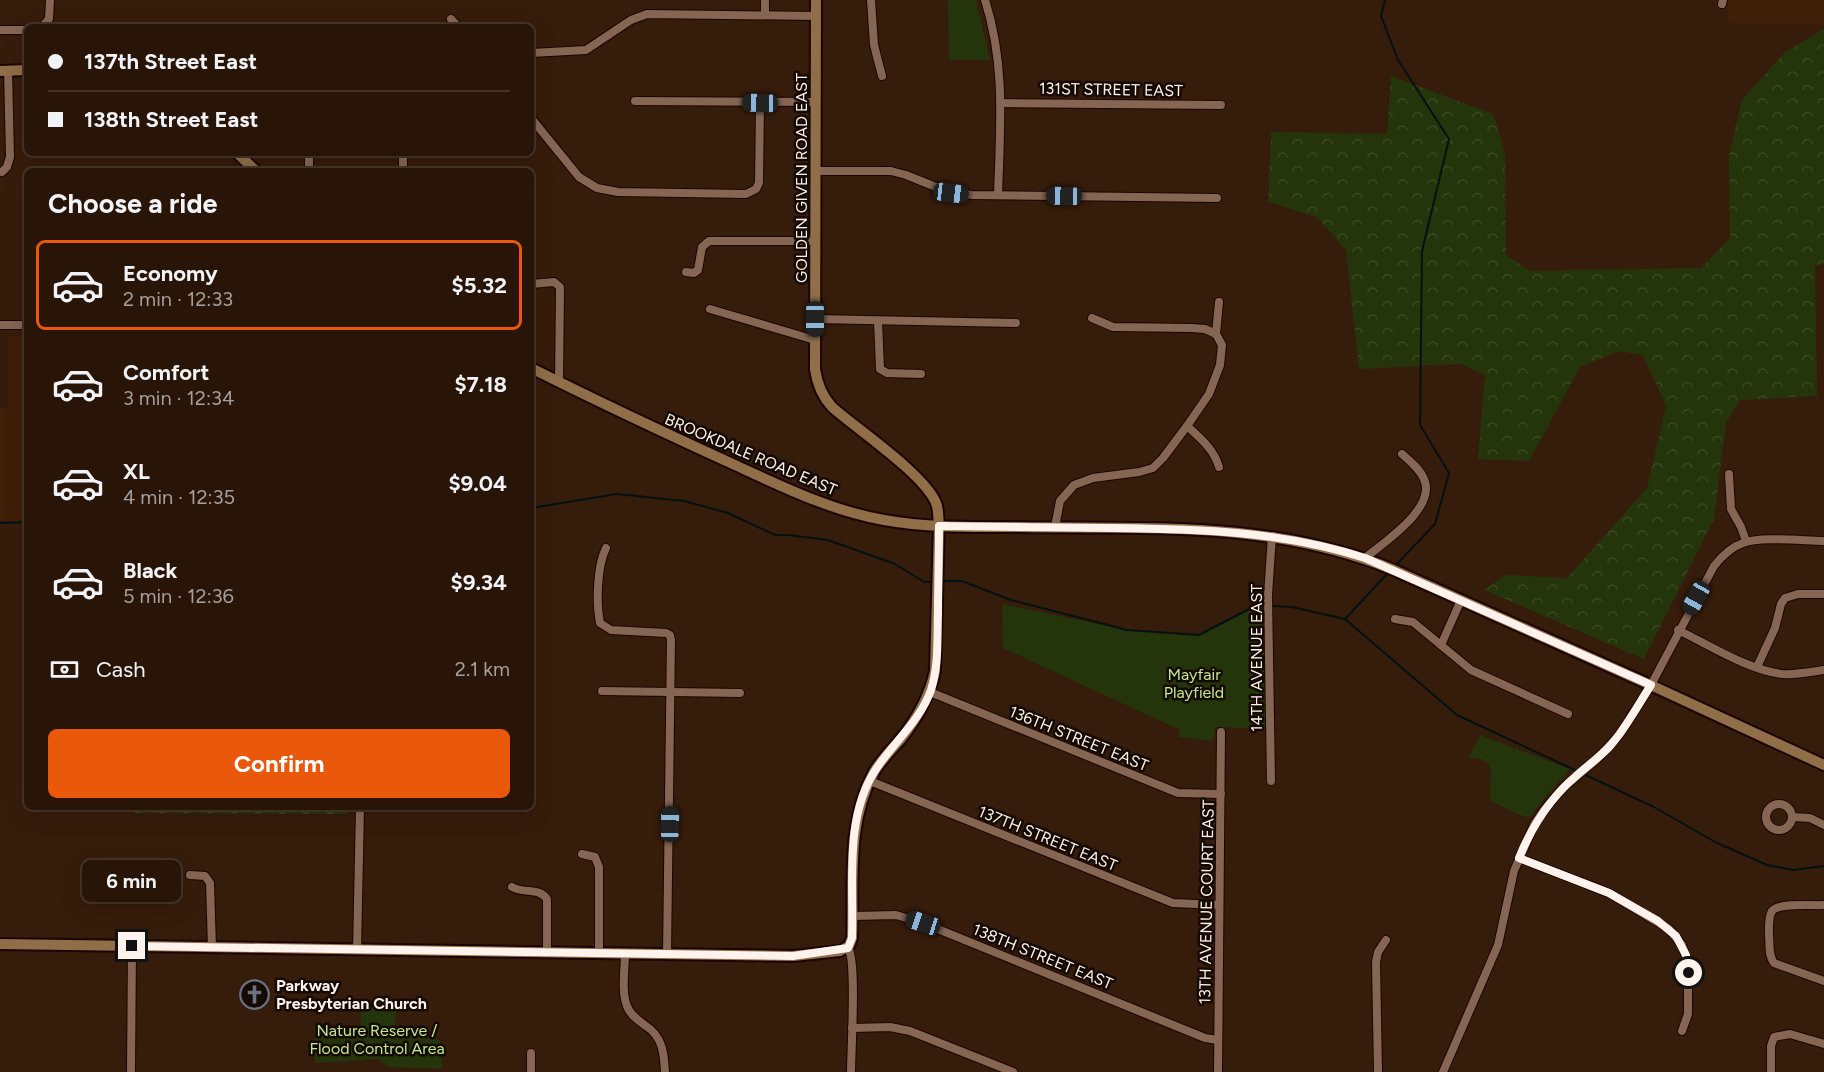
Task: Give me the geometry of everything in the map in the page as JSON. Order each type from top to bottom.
[{"type":"street","points":[[45,24],[49,19],[50,0]]},
{"type":"street","points":[[765,0],[765,14]]},
{"type":"street","name":"GOLDEN GIVEN ROAD EAST","points":[[816,0],[816,375],[827,401],[901,463],[928,489],[938,509],[939,526],[936,662],[930,692],[912,724],[875,770],[858,811],[855,830],[852,938],[848,948],[851,953],[852,971],[851,1072]]},
{"type":"street","points":[[872,0],[874,45],[882,76]]},
{"type":"street","points":[[985,0],[998,51],[1001,103],[998,195]]},
{"type":"street","points":[[534,53],[586,50],[631,20],[646,14],[816,16]]},
{"type":"street","points":[[451,19],[455,24]]},
{"type":"street","points":[[0,30],[24,30]]},
{"type":"street","points":[[2,172],[7,167],[10,157],[4,70],[24,70]]},
{"type":"street","points":[[635,101],[816,102]]},
{"type":"street","points":[[534,122],[579,177],[590,185],[608,191],[746,194],[758,186],[760,103]]},
{"type":"street","name":"131ST STREET EAST","points":[[1001,103],[1221,105]]},
{"type":"street","points":[[240,156],[253,168]]},
{"type":"street","points":[[816,171],[891,171],[951,193],[1218,198]]},
{"type":"street","points":[[686,272],[694,273],[698,270],[702,247],[709,241],[816,241]]},
{"type":"street","points":[[534,284],[554,282],[560,287],[559,382]]},
{"type":"street","points":[[1054,527],[1060,501],[1074,486],[1094,478],[1153,468],[1187,426],[1209,394],[1222,357],[1222,345],[1216,334],[1219,302]]},
{"type":"street","points":[[710,309],[815,340]]},
{"type":"street","points":[[1092,318],[1113,327],[1192,328],[1205,329],[1216,334]]},
{"type":"street","points":[[815,319],[1016,323]]},
{"type":"street","points":[[878,321],[880,369],[887,373],[921,374]]},
{"type":"street","points":[[0,325],[24,325]]},
{"type":"street","name":"BROOKDALE ROAD EAST","points":[[534,370],[612,409],[802,496],[884,520],[939,526],[1198,530],[1272,536],[1314,544],[1365,558],[1651,685],[1824,765]]},
{"type":"street","points":[[1187,426],[1210,448],[1216,456],[1219,467]]},
{"type":"street","points":[[1365,558],[1406,524],[1422,502],[1426,489],[1424,477],[1402,454]]},
{"type":"street","points":[[1729,474],[1731,509],[1746,541]]},
{"type":"street","name":"14TH AVENUE EAST","points":[[1271,781],[1268,595],[1272,536]]},
{"type":"street","points":[[1443,1072],[1498,945],[1511,881],[1527,838],[1544,810],[1620,734],[1651,685],[1678,630],[1714,566],[1733,547],[1746,541],[1824,542]]},
{"type":"street","points":[[606,548],[600,562],[600,623],[606,628],[662,632],[670,635],[672,692],[668,954]]},
{"type":"street","points":[[1757,667],[1775,628],[1781,604],[1787,596],[1824,594]]},
{"type":"street","points":[[1441,645],[1461,600]]},
{"type":"street","points":[[1395,619],[1413,622],[1472,670],[1568,714]]},
{"type":"street","points":[[1678,630],[1769,671],[1787,674],[1824,670]]},
{"type":"street","points":[[602,691],[740,693]]},
{"type":"street","name":"136TH STREET EAST","points":[[930,692],[1178,793],[1221,794]]},
{"type":"street","name":"13TH AVENUE COURT EAST","points":[[1218,1072],[1221,732]]},
{"type":"street","name":"137TH STREET EAST","points":[[870,781],[1173,903],[1219,905]]},
{"type":"street","points":[[357,950],[360,810]]},
{"type":"street","points":[[1792,817],[1810,818],[1824,825]]},
{"type":"street","points":[[582,854],[595,857],[599,867],[599,953]]},
{"type":"street","points":[[1519,858],[1609,893],[1669,929],[1682,945],[1688,963],[1688,1014],[1682,1031]]},
{"type":"street","points":[[189,875],[201,876],[208,880],[212,948]]},
{"type":"street","points":[[512,887],[520,891],[543,893],[547,899],[547,952]]},
{"type":"street","points":[[1824,905],[1783,906],[1773,910],[1769,918],[1772,960],[1781,966],[1824,981]]},
{"type":"street","name":"138TH STREET EAST","points":[[853,916],[896,915],[923,923],[1206,1038],[1218,1040]]},
{"type":"street","points":[[1378,1072],[1376,962],[1378,952],[1386,940]]},
{"type":"street","points":[[0,944],[804,956],[848,948]]},
{"type":"street","points":[[132,946],[132,1072]]},
{"type":"street","points":[[625,954],[627,1008],[660,1040],[665,1072]]},
{"type":"street","points":[[852,1028],[900,1028],[1013,1072]]},
{"type":"street","points":[[1770,1072],[1771,1046],[1774,1037],[1790,1034],[1824,1044]]},
{"type":"street","points":[[531,1053],[531,1072]]},
{"type":"shaded area","points":[[1728,0],[1824,0],[1824,25],[1728,23]]},
{"type":"shaded area","points":[[8,336],[24,336],[24,522],[0,521],[0,408],[8,408]]},
{"type":"green space","points":[[948,0],[976,0],[990,60],[949,60]]},
{"type":"green space","points":[[1824,29],[1824,264],[1815,265],[1817,396],[1740,400],[1726,423],[1714,519],[1644,659],[1484,590],[1506,575],[1567,578],[1647,488],[1666,406],[1643,355],[1619,351],[1580,367],[1529,461],[1478,459],[1485,375],[1460,364],[1359,369],[1346,250],[1317,217],[1268,202],[1271,132],[1387,134],[1391,76],[1493,114],[1505,153],[1506,255],[1530,271],[1701,268],[1730,238],[1729,155],[1742,100],[1785,52]]},
{"type":"green space","name":"Mayfair Playfield","points":[[1002,604],[1127,630],[1199,635],[1257,605],[1266,606],[1265,729],[1215,727],[1213,741],[1179,737],[1180,730],[1003,648]]},
{"type":"green space","points":[[1480,735],[1570,769],[1531,816],[1524,817],[1490,799],[1491,771],[1489,766],[1486,762],[1469,757]]},
{"type":"green space","points":[[135,810],[347,810],[347,814],[135,813]]},
{"type":"green space","name":"Nature Reserve / Flood Control Area","points":[[361,1004],[397,1005],[394,1034],[440,1040],[442,1069],[391,1067],[377,1059],[315,1063],[315,1032],[360,1033]]},
{"type":"waterway","points":[[1385,0],[1381,16],[1398,60],[1449,139],[1422,251],[1420,425],[1449,473],[1435,524],[1394,567]]},
{"type":"waterway","points":[[534,508],[617,494],[684,501],[728,513],[775,535],[828,540],[895,564],[924,582],[933,582]]},
{"type":"waterway","points":[[0,523],[24,522]]},
{"type":"waterway","points":[[1345,619],[1388,573]]},
{"type":"waterway","points":[[942,581],[962,581],[1011,600],[1127,630],[1199,635],[1257,605],[1292,607],[1345,619],[1457,715],[1654,807],[1717,843],[1767,865],[1793,870],[1824,866]]},
{"type":"place","name":"Parkway Presbyterian Church","points":[[255,994]]},
{"type":"route","points":[[132,946],[793,956],[840,951],[848,948],[852,938],[854,844],[858,811],[875,770],[912,724],[926,701],[935,671],[938,633],[939,526],[1174,529],[1272,536],[1320,545],[1365,558],[1651,685],[1611,745],[1564,787],[1544,810],[1527,838],[1519,858],[1609,893],[1658,921],[1676,936],[1682,945],[1689,973]]}]
